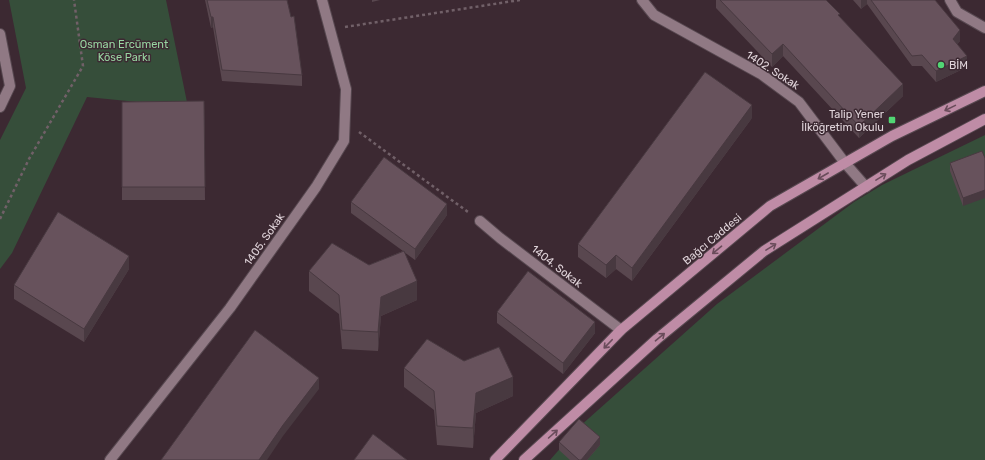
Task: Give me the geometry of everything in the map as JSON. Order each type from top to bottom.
[{"type":"main road","name":"Bağcı Caddesi","points":[[495,460],[621,330],[770,206],[892,136],[985,90]]},
{"type":"main road","points":[[524,460],[657,339],[764,251],[908,160],[985,119]]},
{"type":"street","name":"1405. Sokak","points":[[110,460],[230,308],[316,187],[344,141],[346,89],[322,0]]},
{"type":"street","name":"1402. Sokak","points":[[642,0],[654,14],[761,74],[799,102],[845,163],[866,187]]},
{"type":"street","points":[[950,0],[957,12],[985,28]]},
{"type":"street","points":[[0,34],[10,86],[0,107]]},
{"type":"street","name":"1404. Sokak","points":[[480,221],[500,238],[621,330]]},
{"type":"path","points":[[0,219],[29,159],[82,66],[74,0]]},
{"type":"path","points":[[330,30],[520,0]]},
{"type":"path","points":[[344,122],[480,221]]},
{"type":"green space","name":"Osman Ercüment Köse Parkı","points":[[9,0],[166,0],[188,107],[87,97],[12,253],[0,269],[0,140],[26,88]]},
{"type":"green space","points":[[985,135],[985,460],[550,460],[579,427],[717,304],[854,202],[882,185]]},
{"type":"building","points":[[207,0],[287,0],[291,17],[294,16],[302,75],[222,70],[213,17],[211,17]]},
{"type":"building","points":[[720,0],[826,0],[840,14],[838,15],[903,84],[859,126],[783,44],[772,54]]},
{"type":"building","points":[[871,0],[935,0],[960,30],[953,39],[967,56],[936,71],[922,55],[912,56]]},
{"type":"building","points":[[705,72],[752,105],[632,268],[616,255],[606,265],[578,244]]},
{"type":"building","points":[[204,101],[205,187],[122,187],[122,102]]},
{"type":"building","points":[[982,151],[985,158],[985,190],[963,198],[950,163]]},
{"type":"building","points":[[384,157],[447,204],[415,249],[351,202]]},
{"type":"building","points":[[58,212],[129,256],[84,329],[14,285]]},
{"type":"building","points":[[332,243],[369,265],[404,251],[417,281],[381,297],[378,332],[342,330],[339,295],[309,271]]},
{"type":"building","points":[[528,271],[595,322],[563,363],[497,312]]},
{"type":"building","points":[[255,330],[319,378],[283,425],[259,460],[161,460]]},
{"type":"building","points":[[427,339],[464,361],[499,347],[513,377],[476,393],[473,428],[437,426],[434,391],[404,368]]},
{"type":"building","points":[[579,419],[600,437],[581,460],[579,460],[559,442]]},
{"type":"building","points":[[373,434],[407,460],[354,460]]},
{"type":"place","name":"BİM","points":[[941,65]]},
{"type":"place","name":"Talip Yener İlköğretim Okulu","points":[[892,120]]}]
